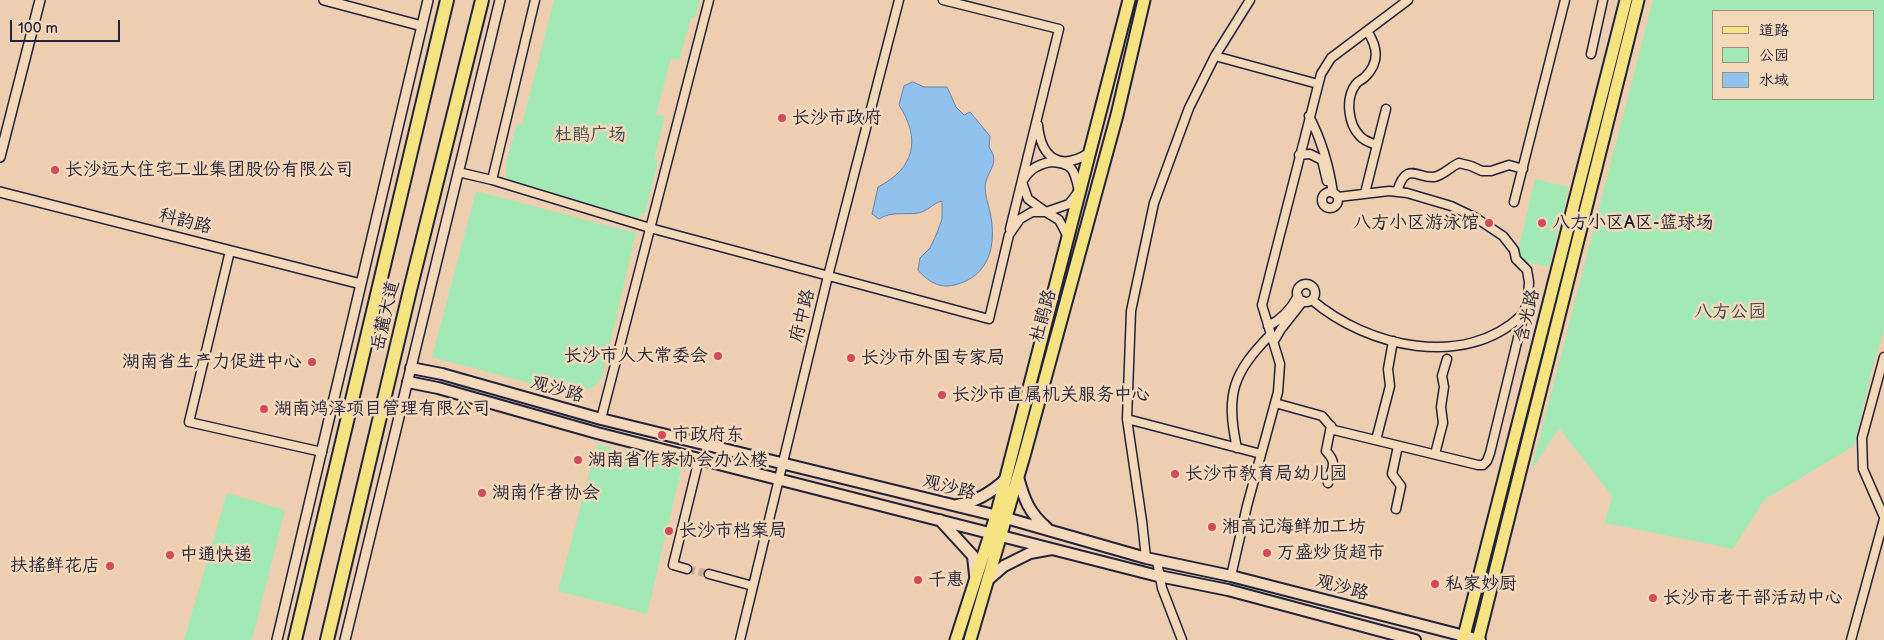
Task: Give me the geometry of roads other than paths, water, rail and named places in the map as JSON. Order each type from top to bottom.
[{"type":"highway","name":"岳麓大道","points":[[295,640],[447,0]]},
{"type":"highway","name":"岳麓大道","points":[[327,640],[410,290],[482,0]]},
{"type":"main road","name":"杜鹃路","points":[[1012,478],[1079,191],[1129,0]]},
{"type":"main road","name":"杜鹃路","points":[[970,640],[988,579],[996,534],[1114,124],[1144,0]]},
{"type":"main road","name":"含光路","points":[[1463,638],[1626,0]]},
{"type":"main road","name":"含光路","points":[[1479,640],[1638,0]]},
{"type":"main road","name":"观沙路","points":[[411,368],[442,374],[601,419],[1001,517],[1146,558],[1231,576],[1463,638],[1479,640]]},
{"type":"main road","name":"观沙路","points":[[408,382],[438,388],[597,433],[1160,576],[1228,590],[1416,640]]},
{"type":"main road","points":[[954,506],[980,498],[1012,478],[1035,518],[1050,530]]},
{"type":"main road","points":[[940,520],[973,556],[976,569],[975,583]]},
{"type":"main road","name":"杜鹃路","points":[[956,640],[975,583],[996,534]]},
{"type":"main road","points":[[988,579],[1004,566],[1030,553],[1055,549]]},
{"type":"street","points":[[0,157],[40,0]]},
{"type":"street","points":[[324,0],[422,26]]},
{"type":"street","points":[[277,640],[428,0]]},
{"type":"street","points":[[345,640],[500,0]]},
{"type":"street","points":[[492,180],[535,0]]},
{"type":"street","points":[[601,419],[709,0]]},
{"type":"street","name":"府中路","points":[[740,640],[828,276],[899,0]]},
{"type":"street","points":[[458,172],[492,180],[650,228],[989,319],[1059,29],[943,0]]},
{"type":"street","points":[[1146,558],[1127,419],[1132,311],[1154,203],[1189,108],[1214,56],[1250,0]]},
{"type":"street","points":[[1231,576],[1247,506],[1278,392],[1280,364],[1262,305],[1299,154],[1321,74],[1331,58],[1408,0]]},
{"type":"street","points":[[1514,202],[1565,0]]},
{"type":"street","points":[[1591,54],[1603,0]]},
{"type":"street","points":[[1367,31],[1375,44],[1376,56],[1373,66],[1356,84],[1349,106],[1353,126],[1360,137],[1377,146]]},
{"type":"street","points":[[1214,56],[1318,84]]},
{"type":"street","points":[[1365,193],[1386,109]]},
{"type":"street","points":[[1309,116],[1323,145],[1333,194]]},
{"type":"street","points":[[1009,235],[1020,219],[1032,212],[1046,212],[1069,204],[1079,191],[1074,171],[1065,163],[1052,158],[1042,147],[1037,119]]},
{"type":"street","points":[[1022,182],[1028,172],[1038,164],[1050,162],[1065,163],[1078,160],[1089,153]]},
{"type":"street","points":[[1299,154],[1310,154],[1322,160],[1333,194]]},
{"type":"street","points":[[1397,192],[1400,183],[1407,175],[1415,172],[1432,177],[1442,175],[1459,163],[1471,166],[1482,172],[1509,165],[1523,169]]},
{"type":"street","points":[[1022,182],[1028,199],[1059,220],[1068,237]]},
{"type":"street","points":[[1275,403],[1322,416],[1334,430],[1478,465],[1483,465],[1487,461],[1528,297],[1529,282],[1527,270],[1516,259],[1514,250],[1503,236],[1476,218],[1451,206],[1389,191],[1333,194]]},
{"type":"street","name":"科韵路","points":[[0,192],[361,284]]},
{"type":"street","points":[[230,251],[189,422],[322,452]]},
{"type":"street","points":[[1300,299],[1297,291],[1300,287],[1310,285],[1315,293],[1312,300]]},
{"type":"street","points":[[1237,448],[1231,416],[1232,396],[1239,374],[1253,353],[1271,334],[1280,319],[1300,299],[1312,300],[1326,312],[1372,335],[1393,341],[1424,346],[1456,346],[1493,337],[1512,326],[1523,315]]},
{"type":"street","points":[[1271,334],[1281,329],[1300,299]]},
{"type":"street","points":[[1376,440],[1390,386],[1388,369],[1393,341]]},
{"type":"street","points":[[1851,640],[1884,518],[1863,469],[1862,438],[1884,357]]},
{"type":"street","points":[[1435,454],[1443,423],[1441,407],[1444,387],[1442,376],[1446,360]]},
{"type":"street","points":[[1127,419],[1261,454]]},
{"type":"street","points":[[1328,483],[1334,463],[1333,458],[1326,451],[1331,426]]},
{"type":"street","points":[[1396,509],[1401,486],[1392,474],[1398,446]]},
{"type":"street","points":[[687,569],[673,565],[700,459]]},
{"type":"street","points":[[1157,560],[1162,588],[1182,640]]},
{"type":"street","points":[[709,574],[753,586]]},
{"type":"water","points":[[913,82],[924,87],[947,87],[956,107],[964,115],[970,112],[990,136],[989,147],[994,158],[994,163],[985,186],[992,224],[991,247],[988,258],[976,275],[966,281],[949,286],[934,283],[925,278],[918,270],[920,258],[930,248],[942,219],[942,201],[918,213],[893,214],[879,219],[872,214],[878,187],[900,171],[907,162],[911,152],[910,129],[899,105],[904,86]]},
{"type":"tunnel","points":[[687,569],[709,574]]},
{"type":"place","name":"长沙市政府","points":[[782,118]]},
{"type":"place","name":"长沙远大住宅工业集团股份有限公司","points":[[55,170]]},
{"type":"place","name":"八方小区游泳馆","points":[[1489,223]]},
{"type":"place","name":"八方小区A区-篮球场","points":[[1542,223]]},
{"type":"place","name":"长沙市人大常委会","points":[[718,356]]},
{"type":"place","name":"长沙市外国专家局","points":[[851,358]]},
{"type":"place","name":"湖南省生产力促进中心","points":[[312,362]]},
{"type":"place","name":"长沙市直属机关服务中心","points":[[942,395]]},
{"type":"place","name":"湖南鸿泽项目管理有限公司","points":[[264,409]]},
{"type":"place","name":"市政府东","points":[[662,435]]},
{"type":"place","name":"湖南省作家协会办公楼","points":[[578,460]]},
{"type":"place","name":"长沙市教育局幼儿园","points":[[1175,474]]},
{"type":"place","name":"湖南作者协会","points":[[482,493]]},
{"type":"place","name":"湘高记海鲜加工坊","points":[[1212,527]]},
{"type":"place","name":"长沙市档案局","points":[[669,531]]},
{"type":"place","name":"万盛炒货超市","points":[[1267,553]]},
{"type":"place","name":"中通快递","points":[[170,555]]},
{"type":"place","name":"扶摇鲜花店","points":[[110,566]]},
{"type":"place","name":"千惠","points":[[918,580]]},
{"type":"place","name":"私家妙厨","points":[[1435,584]]},
{"type":"place","name":"长沙市老干部活动中心","points":[[1653,598]]},
{"type":"park label","name":"杜鹃广场","points":[[590,135]]},
{"type":"park label","name":"八方公园","points":[[1730,312]]}]
